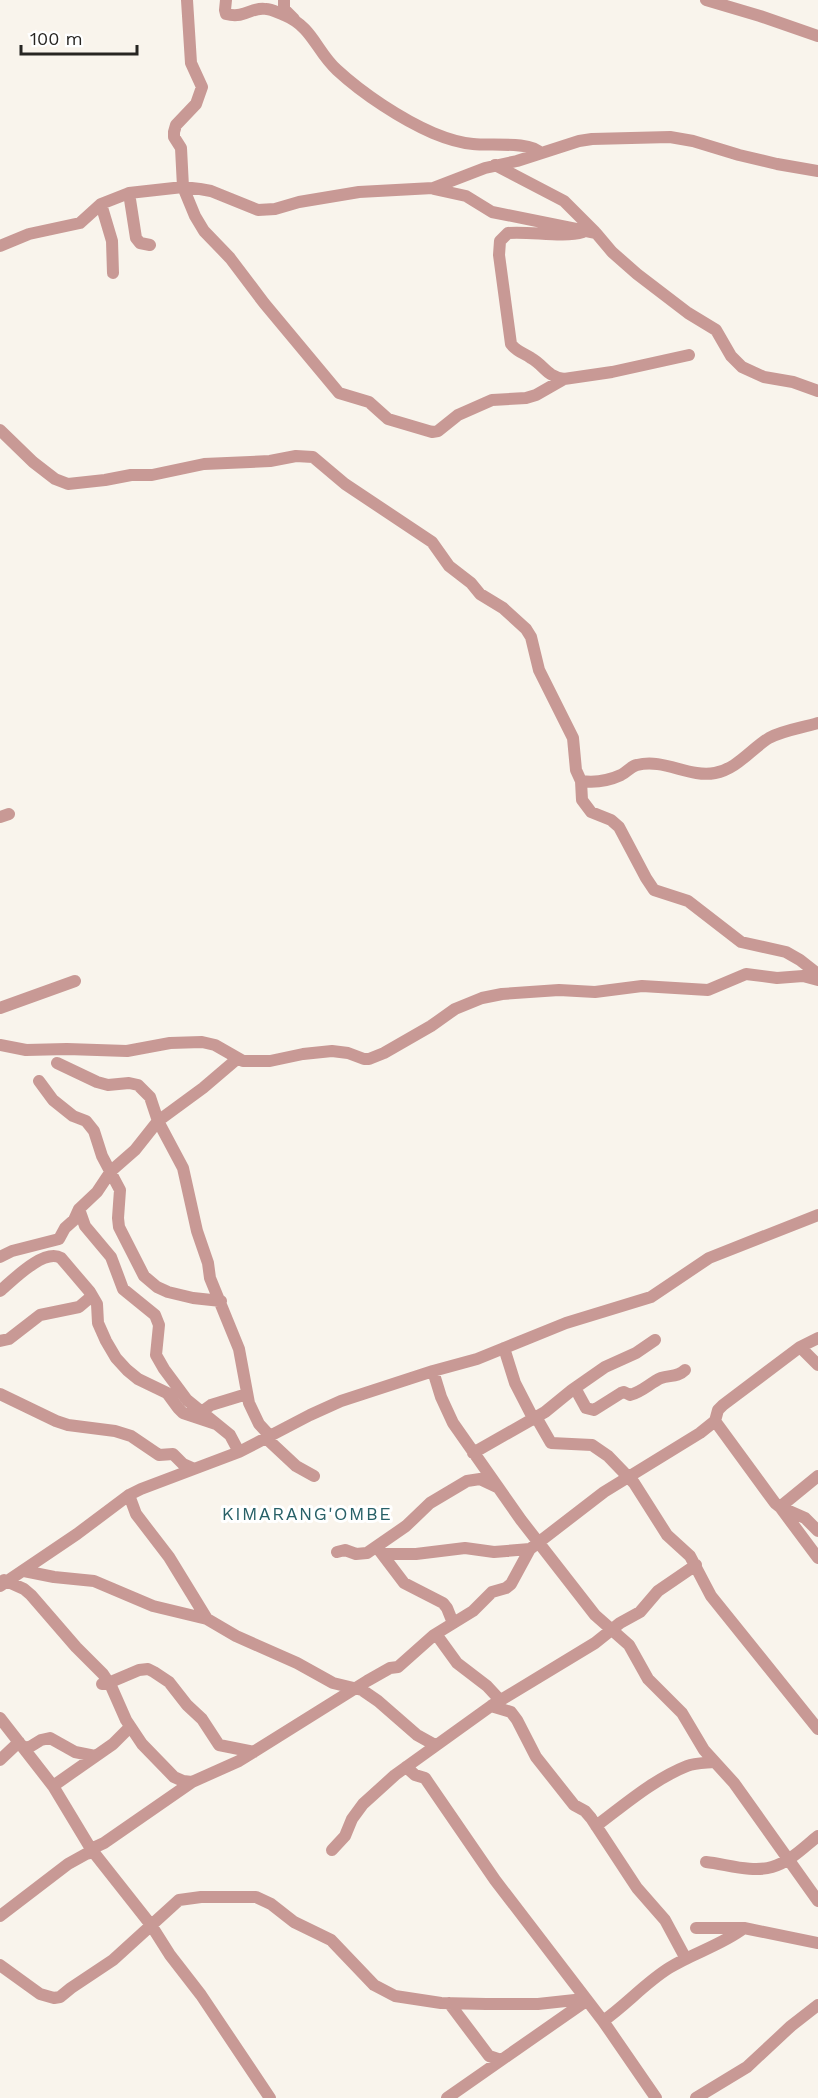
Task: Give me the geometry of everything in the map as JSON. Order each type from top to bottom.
[{"type":"street","points":[[186,0],[191,63],[202,87],[196,104],[176,125],[174,132],[174,137],[181,148],[183,187],[204,231],[230,258],[264,303],[339,393],[369,402],[388,419],[427,431],[438,431],[458,415],[478,405],[499,399],[536,395],[564,379],[612,372],[689,355]]},
{"type":"street","points":[[226,0],[226,14],[239,16],[266,8],[296,21]]},
{"type":"street","points":[[284,0],[284,9],[306,29],[337,71],[362,91],[401,116],[433,133],[461,142],[531,146],[540,153]]},
{"type":"street","points":[[706,0],[818,36]]},
{"type":"street","points":[[433,188],[495,165],[517,161],[592,139],[670,137],[777,164],[818,171]]},
{"type":"street","points":[[495,165],[564,201],[612,252],[637,274],[688,313],[716,330],[731,356],[742,367],[764,377],[793,382],[818,391]]},
{"type":"street","points":[[0,246],[29,234],[80,223],[100,204],[129,193],[183,187],[212,191],[258,210],[359,192],[433,188],[466,196],[492,212],[592,231]]},
{"type":"street","points":[[129,193],[136,238],[140,243],[150,245]]},
{"type":"street","points":[[100,204],[112,241],[113,273]]},
{"type":"street","points":[[564,379],[549,375],[536,361],[518,352],[511,344],[501,278],[500,245],[502,237],[508,232],[546,232],[566,235],[592,231]]},
{"type":"street","points":[[0,430],[33,462],[56,479],[68,484],[131,475],[152,475],[204,464],[270,461],[296,456],[312,457],[345,484],[432,542],[444,562],[471,583],[480,594],[503,608],[526,629],[531,637],[539,670],[573,738],[576,770],[581,781],[581,796],[584,804],[591,812],[612,820],[619,827],[654,890],[688,901],[741,942],[786,952],[818,974]]},
{"type":"street","points":[[581,781],[602,782],[623,774],[636,765],[654,763],[704,774],[715,773],[735,765],[769,738],[818,723]]},
{"type":"street","points":[[0,1045],[26,1050],[127,1051],[170,1043],[202,1042],[215,1045],[237,1059],[270,1061],[332,1051],[369,1059],[377,1057],[431,1026],[455,1009],[482,998],[502,994],[559,990],[595,992],[642,986],[708,990],[740,975],[752,973],[777,978],[803,976],[818,980]]},
{"type":"street","points":[[0,1008],[75,981]]},
{"type":"street","points":[[0,1257],[12,1251],[58,1239],[80,1209],[97,1192],[111,1171],[135,1150],[158,1121],[203,1088],[237,1059]]},
{"type":"street","points":[[57,1063],[108,1085],[129,1083],[138,1085],[150,1097],[158,1121],[183,1168],[210,1278],[239,1349],[247,1394],[259,1424],[268,1437],[296,1466],[314,1476]]},
{"type":"street","points":[[39,1081],[64,1109],[90,1125],[102,1156],[120,1190],[118,1223],[144,1276],[157,1287],[168,1292],[221,1301]]},
{"type":"street","points":[[80,1209],[85,1226],[111,1257],[123,1289],[155,1316],[159,1325],[156,1348],[158,1359],[180,1392],[200,1413],[230,1435],[239,1452]]},
{"type":"street","points":[[3,1582],[24,1571],[129,1495],[192,1468],[239,1452],[341,1401],[477,1359],[579,1318],[608,1312],[651,1297],[709,1258],[817,1220]]},
{"type":"street","points":[[0,1291],[34,1263],[49,1255],[56,1255],[71,1268],[97,1304],[98,1323],[106,1341],[116,1358],[127,1370],[138,1379],[167,1393],[183,1413],[216,1424]]},
{"type":"street","points":[[0,1341],[9,1339],[40,1315],[79,1307],[92,1296]]},
{"type":"street","points":[[0,1916],[68,1864],[104,1843],[192,1782],[236,1763],[390,1668],[398,1667],[436,1634],[473,1611],[492,1592],[511,1584],[535,1546],[604,1492],[663,1454],[688,1441],[715,1421],[718,1410],[723,1405],[800,1347],[818,1338]]},
{"type":"street","points":[[473,1453],[545,1412],[574,1388],[605,1367],[636,1353],[655,1340]]},
{"type":"street","points":[[800,1347],[818,1365]]},
{"type":"street","points":[[504,1348],[515,1383],[550,1443],[592,1445],[608,1456],[628,1477],[640,1491],[667,1535],[690,1556],[711,1596],[818,1729]]},
{"type":"street","points":[[574,1388],[586,1408],[594,1410],[621,1393],[636,1394],[663,1378],[678,1375],[685,1370]]},
{"type":"street","points":[[433,1371],[446,1409],[535,1546],[595,1615],[629,1645],[648,1679],[681,1713],[704,1750],[734,1783],[818,1901]]},
{"type":"street","points":[[0,1394],[68,1425],[125,1434],[159,1455],[173,1454],[183,1464],[192,1468]]},
{"type":"street","points":[[200,1413],[211,1405],[247,1394]]},
{"type":"street","points":[[715,1421],[818,1558]]},
{"type":"street","points":[[780,1507],[818,1476]]},
{"type":"street","points":[[380,1550],[430,1503],[467,1481],[480,1479],[499,1488]]},
{"type":"street","points":[[129,1495],[136,1514],[169,1557],[207,1619]]},
{"type":"street","points":[[780,1507],[799,1515],[818,1531]]},
{"type":"street","points":[[337,1552],[345,1550],[360,1555],[380,1550],[416,1554],[465,1548],[494,1552],[535,1546]]},
{"type":"street","points":[[380,1550],[404,1583],[442,1603],[447,1608],[453,1623]]},
{"type":"street","points":[[332,1850],[350,1828],[392,1788],[395,1774],[496,1702],[644,1609],[658,1591],[696,1565]]},
{"type":"street","points":[[24,1571],[94,1581],[153,1606],[207,1619],[236,1636],[297,1663],[333,1683],[362,1690],[417,1735],[435,1744]]},
{"type":"street","points":[[3,1582],[31,1595],[76,1647],[130,1727],[164,1769],[178,1780],[192,1782]]},
{"type":"street","points":[[436,1634],[457,1663],[487,1686],[496,1702],[511,1712],[536,1757],[574,1805],[585,1811],[637,1888],[665,1920],[686,1959]]},
{"type":"street","points":[[103,1684],[139,1670],[150,1670],[169,1682],[187,1705],[202,1719],[219,1744],[254,1752]]},
{"type":"street","points":[[0,1718],[53,1786],[93,1850],[129,1899],[152,1925],[270,2098]]},
{"type":"street","points":[[53,1786],[113,1744],[130,1727]]},
{"type":"street","points":[[20,1744],[28,1748],[41,1740],[50,1738],[75,1752],[95,1756]]},
{"type":"street","points":[[0,1760],[20,1744]]},
{"type":"street","points":[[596,1826],[651,1786],[678,1770],[714,1762]]},
{"type":"street","points":[[406,1767],[415,1775],[425,1779],[495,1880],[603,2021],[656,2098]]},
{"type":"street","points":[[706,1862],[772,1867],[788,1860],[818,1836]]},
{"type":"street","points":[[0,1965],[40,1994],[54,1998],[60,1997],[113,1960],[175,1902],[186,1898],[256,1897],[272,1904],[294,1923],[331,1940],[380,1989],[403,1999],[449,2003],[520,2004],[585,2000]]},
{"type":"street","points":[[696,1928],[744,1928],[818,1943]]},
{"type":"street","points":[[603,2021],[620,2010],[652,1980],[686,1959],[733,1937],[744,1928]]},
{"type":"street","points":[[447,2098],[585,2000]]},
{"type":"street","points":[[449,2003],[489,2056],[501,2060]]},
{"type":"street","points":[[696,2098],[747,2067],[791,2026],[818,2005]]},
{"type":"street","points":[[611,2034],[620,2010]]},
{"type":"district","name":"KIMARANG'OMBE","points":[[307,1513]]}]
